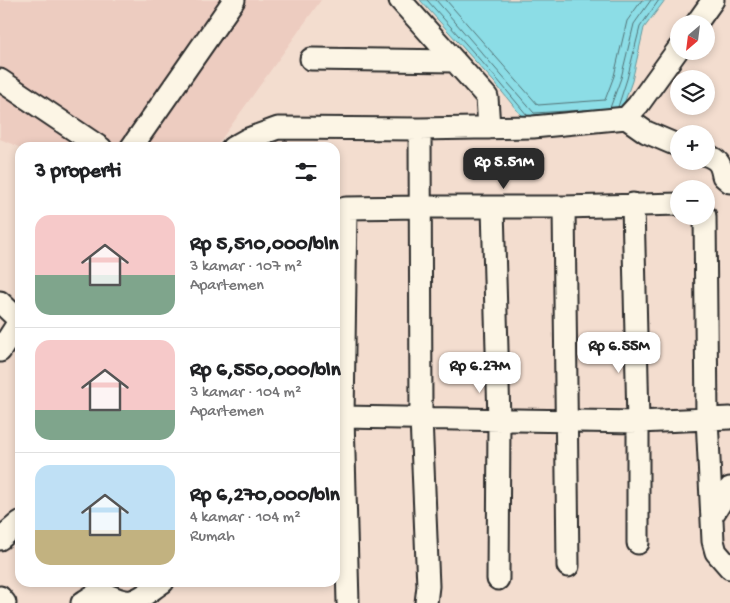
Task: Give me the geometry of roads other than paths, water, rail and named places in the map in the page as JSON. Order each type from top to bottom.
[{"type":"street","points":[[134,142],[234,0]]},
{"type":"street","points":[[400,0],[487,97],[489,128]]},
{"type":"street","points":[[702,15],[713,0]]},
{"type":"street","points":[[311,59],[455,61]]},
{"type":"street","points":[[626,118],[638,105],[670,60]]},
{"type":"street","points":[[0,80],[91,142]]},
{"type":"street","points":[[243,142],[278,128],[420,129],[533,127],[626,118],[646,132],[670,142]]},
{"type":"street","points":[[420,129],[421,418],[428,586],[426,603]]},
{"type":"street","points":[[715,159],[721,166],[723,176],[730,182]]},
{"type":"street","points":[[633,204],[638,422],[638,543]]},
{"type":"street","points":[[348,603],[340,209],[421,206],[493,208],[670,204]]},
{"type":"street","points":[[564,207],[568,566]]},
{"type":"street","points":[[493,208],[499,420],[498,579]]},
{"type":"street","points":[[705,225],[707,418],[713,541],[716,552],[730,568]]},
{"type":"street","points":[[0,302],[15,316]]},
{"type":"street","points":[[0,351],[15,328]]},
{"type":"street","points":[[343,417],[638,422],[730,418]]},
{"type":"street","points":[[712,516],[730,488]]},
{"type":"street","points":[[0,539],[15,526]]},
{"type":"street","points":[[82,603],[100,594],[130,601],[138,599],[156,587]]},
{"type":"street","points":[[0,597],[5,603]]},
{"type":"water","points":[[420,0],[665,0],[644,28],[632,81],[619,118],[529,125],[494,82]]}]
